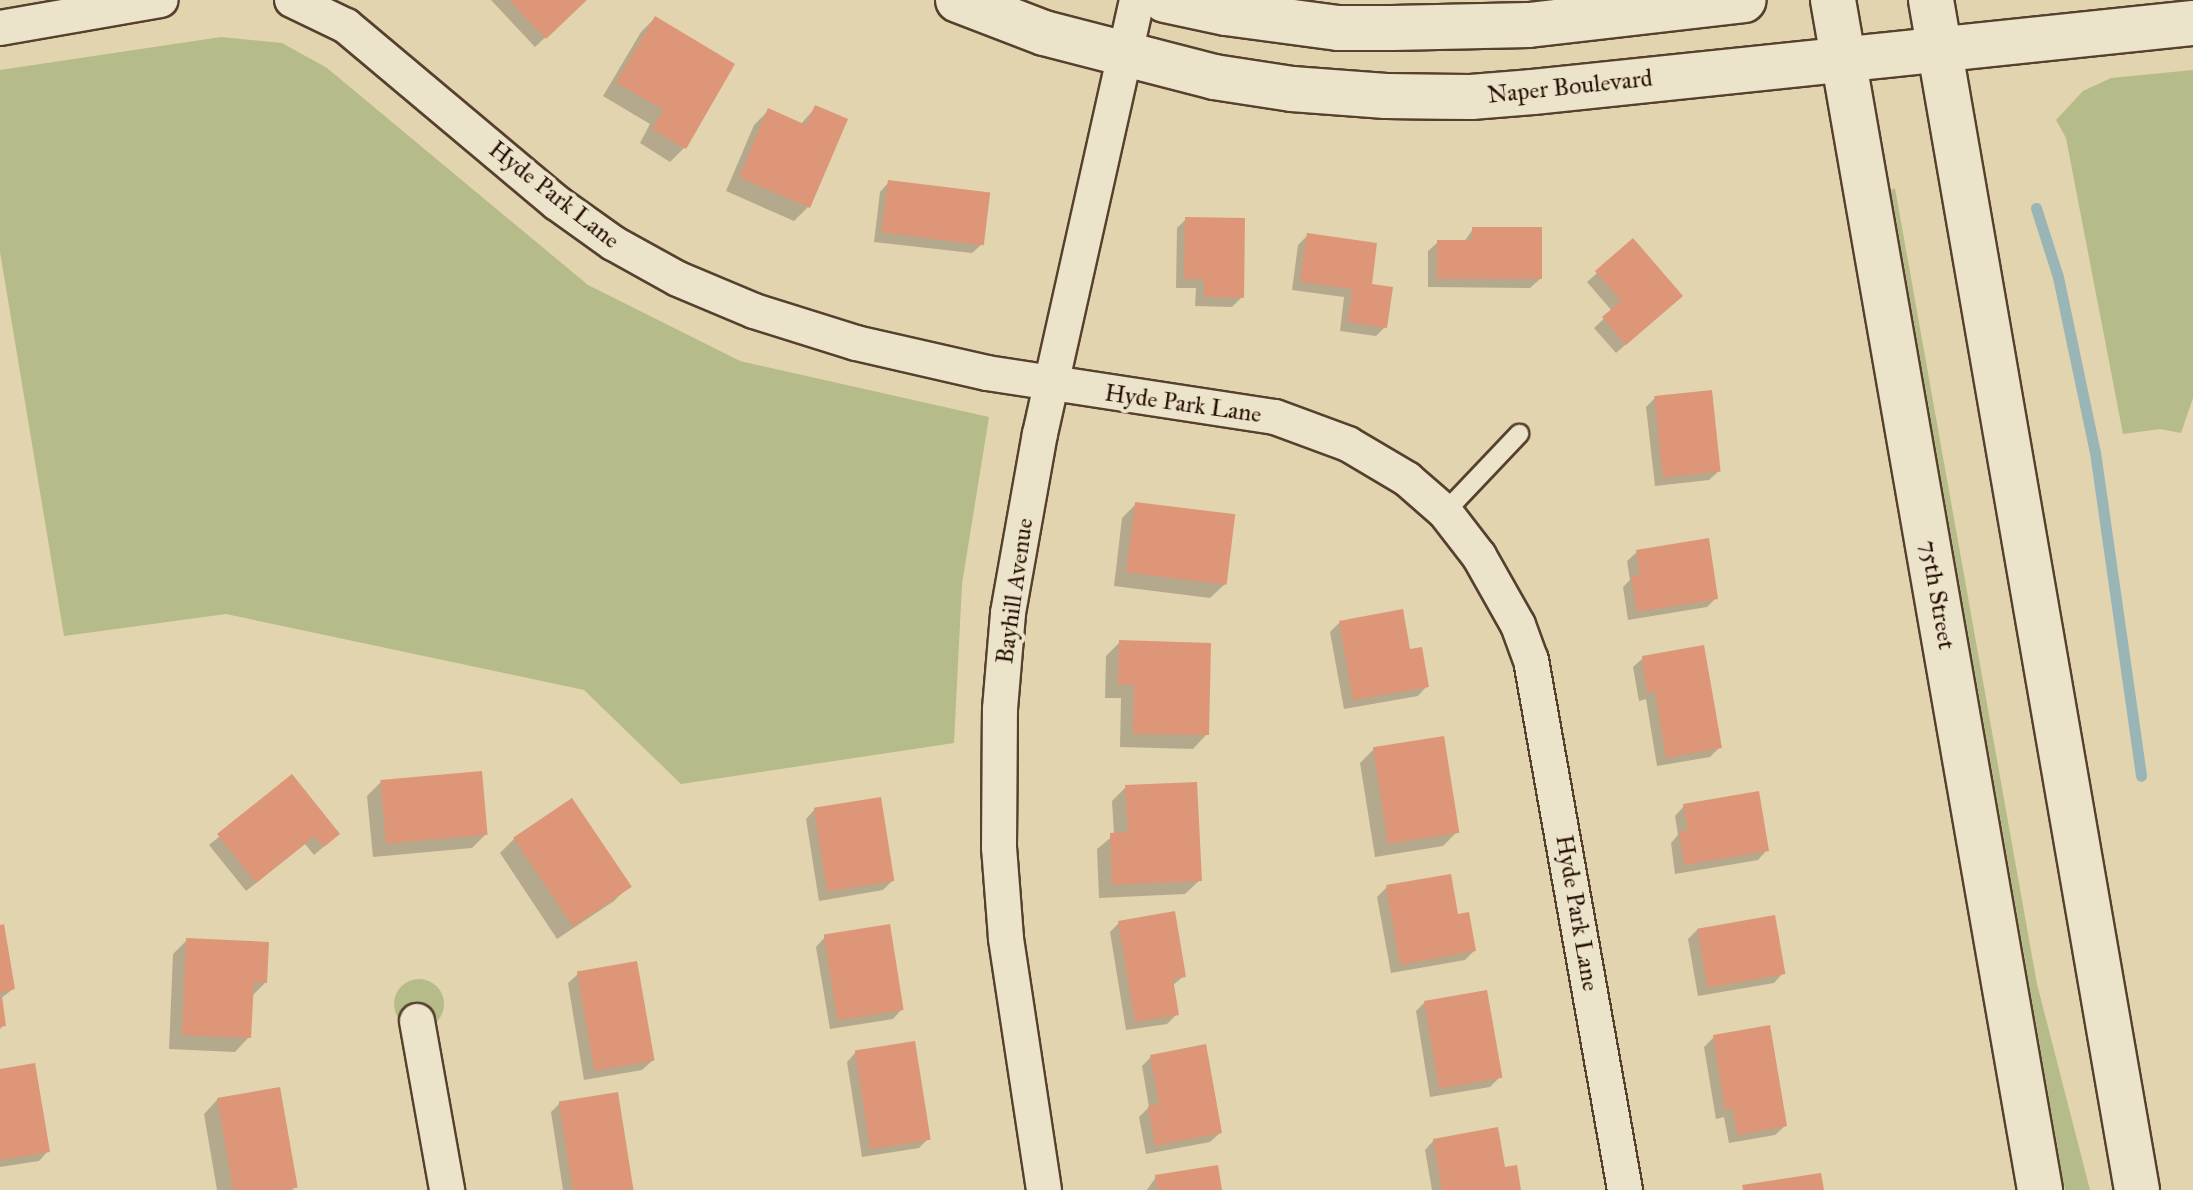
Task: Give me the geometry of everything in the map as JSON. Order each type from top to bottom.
[{"type":"main road","name":"Naper Boulevard","points":[[958,0],[1044,33],[1214,77],[1292,89],[1374,96],[1471,97],[2193,23]]},
{"type":"main road","points":[[1165,0],[1221,6],[1338,28],[1529,25],[1744,0]]},
{"type":"main road","name":"75th Street","points":[[1833,0],[2040,1190]]},
{"type":"main road","points":[[1931,0],[2137,1190]]},
{"type":"street","points":[[0,28],[161,0]]},
{"type":"street","name":"Hyde Park Lane","points":[[292,0],[346,26],[557,203],[613,243],[678,279],[754,311],[856,343],[1050,385],[1275,417],[1348,444],[1407,479],[1445,512],[1479,556],[1518,625],[1531,660],[1625,1190]]},
{"type":"street","name":"Bayhill Avenue","points":[[1044,1190],[1006,938],[998,789],[1008,613],[1050,385],[1127,56],[1137,0]]},
{"type":"street","points":[[417,1021],[447,1190]]},
{"type":"lane","points":[[1445,512],[1519,434]]},
{"type":"green space","points":[[221,37],[282,43],[327,68],[588,285],[740,361],[989,417],[962,584],[954,743],[681,784],[584,690],[226,614],[64,636],[0,252],[0,70]]},
{"type":"green space","points":[[2193,70],[2193,398],[2181,433],[2160,429],[2123,434],[2066,138],[2056,120],[2083,91],[2111,78]]},
{"type":"green space","points":[[1895,188],[2037,984],[2090,1190],[2065,1190],[1891,190]]},
{"type":"green space","points":[[409,980],[429,980],[443,994],[443,1014],[429,1028],[409,1028],[395,1014],[395,994]]},
{"type":"building","points":[[509,0],[587,0],[546,39]]},
{"type":"building","points":[[655,16],[735,64],[686,149],[652,129],[663,110],[616,82]]},
{"type":"building","points":[[815,105],[848,119],[810,208],[739,177],[768,108],[806,125]]},
{"type":"building","points":[[888,180],[990,193],[984,245],[882,233]]},
{"type":"building","points":[[1185,217],[1245,218],[1244,298],[1204,297],[1204,279],[1184,279]]},
{"type":"building","points":[[1472,227],[1542,227],[1542,279],[1437,279],[1437,240],[1472,240]]},
{"type":"building","points":[[1307,233],[1377,243],[1372,284],[1393,287],[1387,328],[1348,322],[1352,289],[1300,282]]},
{"type":"building","points":[[1633,238],[1683,296],[1626,345],[1602,317],[1621,301],[1595,271]]},
{"type":"building","points":[[1712,390],[1721,472],[1663,478],[1654,396]]},
{"type":"building","points":[[1135,502],[1235,514],[1227,585],[1126,572]]},
{"type":"building","points":[[1709,538],[1718,599],[1637,612],[1631,576],[1640,575],[1636,550]]},
{"type":"building","points":[[1403,609],[1410,649],[1422,647],[1429,687],[1353,700],[1339,621]]},
{"type":"building","points":[[1119,640],[1211,643],[1209,735],[1133,734],[1134,685],[1118,685]]},
{"type":"building","points":[[1704,645],[1722,748],[1666,758],[1655,691],[1647,693],[1642,656]]},
{"type":"building","points":[[1444,736],[1459,833],[1388,844],[1373,747]]},
{"type":"building","points":[[482,771],[488,835],[386,844],[380,780]]},
{"type":"building","points":[[292,774],[340,834],[324,847],[315,836],[256,883],[217,834]]},
{"type":"building","points":[[1197,782],[1202,881],[1112,885],[1110,833],[1128,832],[1125,785]]},
{"type":"building","points":[[1759,791],[1769,851],[1684,865],[1679,831],[1688,830],[1683,804]]},
{"type":"building","points":[[881,797],[894,881],[827,892],[814,808]]},
{"type":"building","points":[[572,798],[632,887],[573,926],[513,838]]},
{"type":"building","points":[[1451,874],[1458,914],[1469,912],[1476,951],[1400,965],[1386,885]]},
{"type":"building","points":[[1175,911],[1186,977],[1173,979],[1179,1015],[1135,1022],[1118,921]]},
{"type":"building","points":[[1775,915],[1785,974],[1708,988],[1697,929]]},
{"type":"building","points":[[4,924],[15,989],[0,993],[0,925]]},
{"type":"building","points":[[890,924],[904,1010],[837,1020],[824,934]]},
{"type":"building","points":[[186,938],[269,942],[267,983],[254,982],[251,1038],[182,1035]]},
{"type":"building","points":[[637,961],[655,1060],[594,1071],[577,972]]},
{"type":"building","points":[[1487,990],[1502,1078],[1439,1089],[1424,1001]]},
{"type":"building","points":[[0,997],[6,1026],[0,1027]]},
{"type":"building","points":[[1770,1025],[1787,1126],[1737,1135],[1733,1109],[1725,1110],[1713,1035]]},
{"type":"building","points":[[915,1041],[931,1140],[870,1149],[855,1051]]},
{"type":"building","points":[[1206,1044],[1222,1133],[1155,1146],[1148,1106],[1159,1104],[1150,1055]]},
{"type":"building","points":[[35,1063],[50,1152],[0,1160],[0,1069]]},
{"type":"building","points":[[280,1087],[298,1187],[233,1190],[217,1098]]},
{"type":"building","points":[[618,1092],[633,1190],[573,1190],[559,1101]]},
{"type":"building","points":[[1498,1127],[1505,1167],[1517,1165],[1521,1190],[1442,1190],[1433,1139]]},
{"type":"building","points":[[1218,1165],[1222,1190],[1157,1190],[1155,1175]]},
{"type":"building","points":[[1821,1173],[1824,1190],[1743,1190],[1742,1185]]},
{"type":"waterway","points":[[2036,208],[2058,277],[2095,452],[2141,776]]}]
